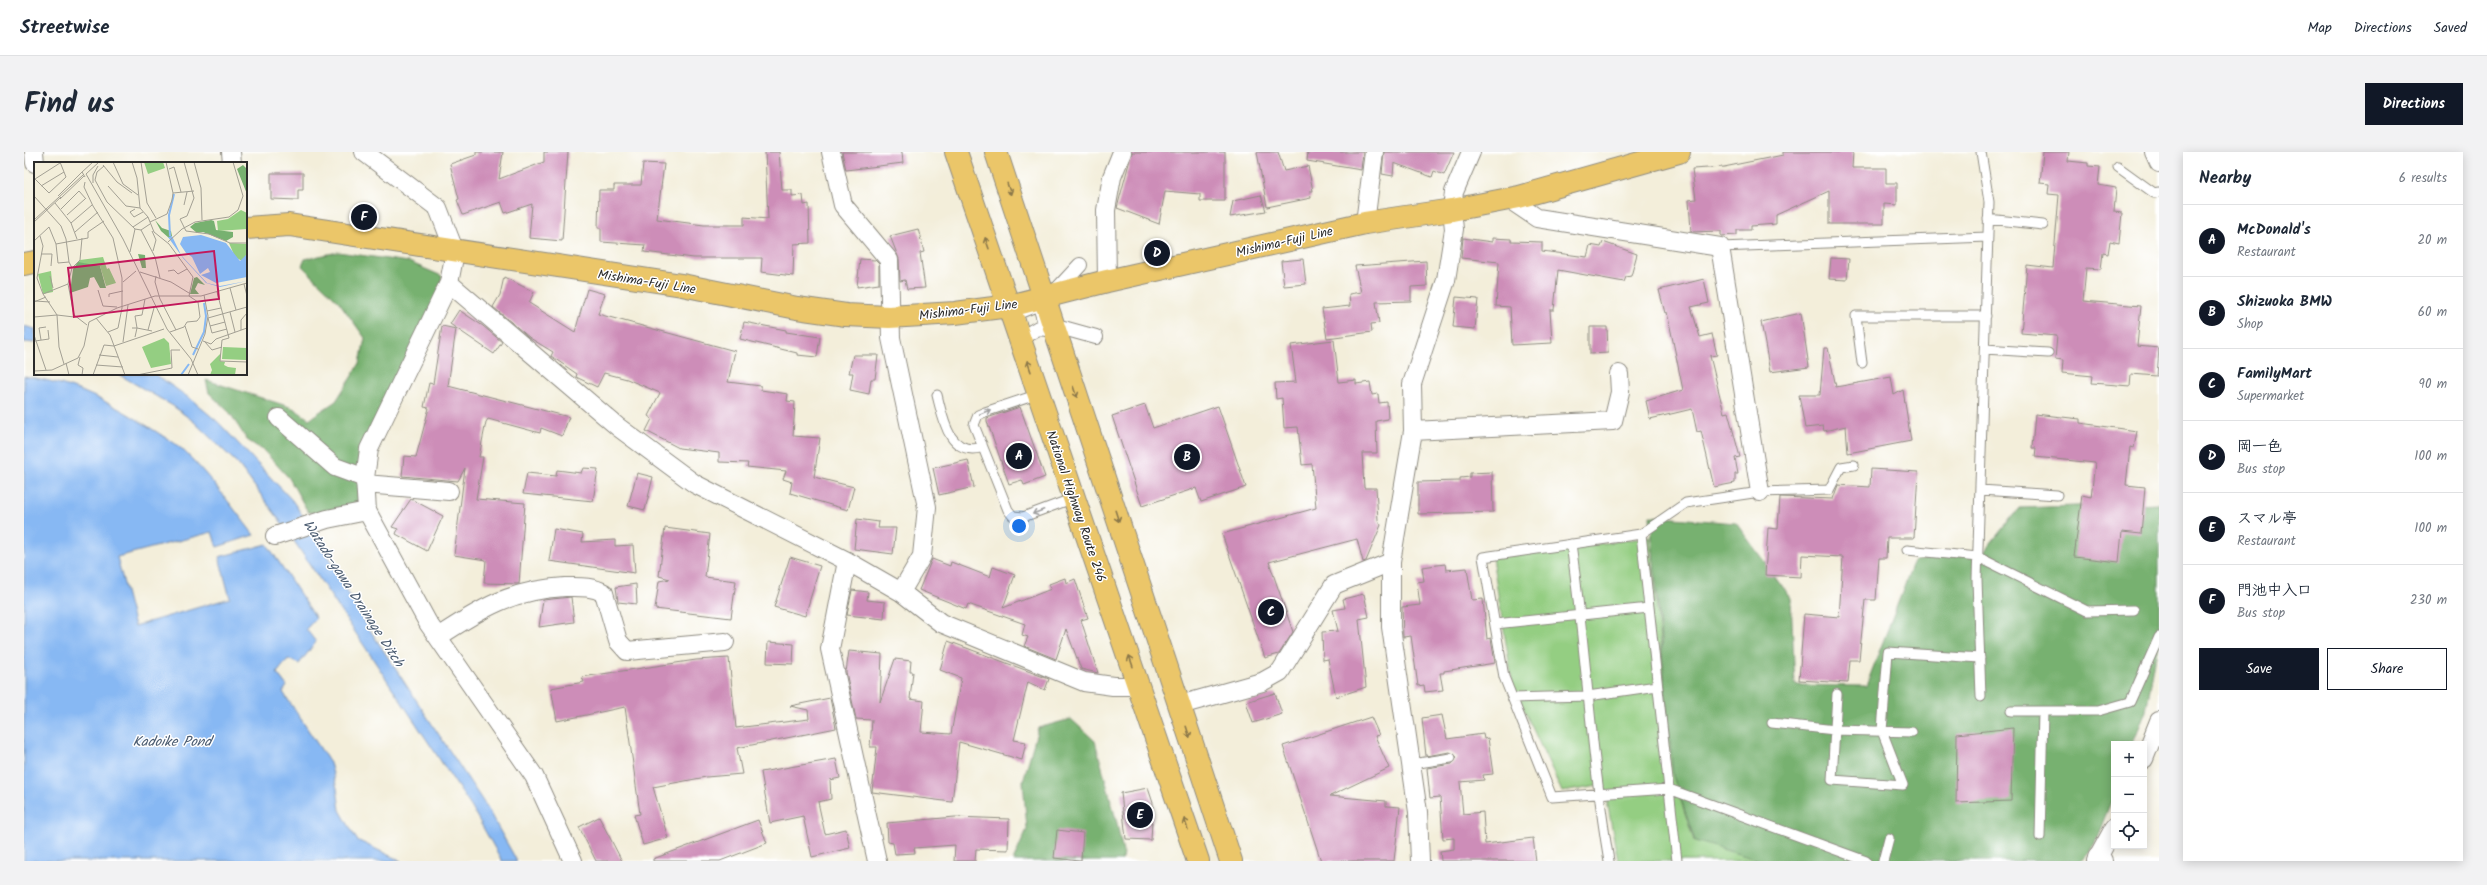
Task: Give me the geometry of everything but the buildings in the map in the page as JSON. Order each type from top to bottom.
[{"type":"main road","name":"National Highway Route 246","points":[[956,152],[1198,861]]},
{"type":"main road","points":[[996,152],[1043,302],[1180,705],[1231,861]]},
{"type":"main road","name":"Mishima-Fuji Line","points":[[247,228],[289,225],[455,252],[682,285],[797,308],[846,315],[889,317],[955,313],[1043,302],[1107,281],[1365,223],[1452,210],[1509,199],[1679,152]]},
{"type":"main road","points":[[24,264],[34,262]]},
{"type":"street","points":[[34,152],[35,162]]},
{"type":"street","points":[[231,152],[232,162]]},
{"type":"street","points":[[364,152],[438,208],[455,252],[449,284],[369,449],[365,481],[367,511],[428,623],[534,776],[574,861]]},
{"type":"street","points":[[831,152],[843,205],[889,260],[889,317],[897,369],[927,507],[922,556],[901,592]]},
{"type":"street","points":[[1107,281],[1106,210],[1112,177],[1122,152]]},
{"type":"street","points":[[1365,223],[1374,152]]},
{"type":"street","points":[[1420,861],[1418,812],[1391,627],[1391,562],[1413,431],[1412,384],[1446,280],[1454,229],[1452,210],[1454,192],[1471,152]]},
{"type":"street","points":[[2154,152],[2159,164]]},
{"type":"street","points":[[1509,199],[1537,218],[1720,247],[1760,492]]},
{"type":"street","points":[[1043,302],[1047,329],[1038,328],[1023,337],[1014,309],[1022,310],[1043,302],[1080,265]]},
{"type":"street","points":[[449,284],[618,427],[694,484],[847,561],[901,592],[940,623],[1084,682],[1113,686],[1139,686]]},
{"type":"street","points":[[1047,324],[1096,337]]},
{"type":"street","points":[[1413,431],[1613,421],[1620,392],[1619,374]]},
{"type":"street","points":[[279,418],[334,467],[365,481],[449,491]]},
{"type":"street","points":[[275,536],[328,519],[367,511]]},
{"type":"street","points":[[847,561],[830,649],[877,861]]},
{"type":"street","points":[[1180,705],[1262,682],[1280,672],[1334,585],[1391,562]]},
{"type":"street","points":[[438,637],[480,610],[512,596],[539,589],[578,587],[596,588],[604,593],[618,642],[627,651],[725,642]]},
{"type":"street","points":[[2147,751],[2159,721]]},
{"type":"street","points":[[2099,860],[2111,834]]},
{"type":"lane","points":[[1981,152],[1989,202],[1978,557],[1981,697]]},
{"type":"lane","points":[[2118,167],[2154,193],[2159,192]]},
{"type":"lane","points":[[1988,219],[2043,225]]},
{"type":"lane","points":[[1720,247],[1988,237]]},
{"type":"lane","points":[[1862,363],[1856,316],[1986,316]]},
{"type":"lane","points":[[1985,349],[2048,353]]},
{"type":"lane","points":[[1038,394],[978,415],[974,425],[1008,510],[1013,516],[1023,517],[1074,498]]},
{"type":"lane","points":[[937,396],[946,431],[954,442],[973,450],[980,448],[982,444]]},
{"type":"lane","points":[[1854,465],[1841,467],[1829,490],[1760,492],[1686,503],[1641,534],[1483,557],[1504,677],[1552,797],[1669,789],[1866,861]]},
{"type":"lane","points":[[1980,490],[2057,496]]},
{"type":"lane","points":[[1641,534],[1678,861]]},
{"type":"lane","points":[[1571,544],[1581,615],[1597,794],[1609,861]]},
{"type":"lane","points":[[1907,550],[1978,557],[2087,611],[2134,610]]},
{"type":"lane","points":[[1495,624],[1649,608]]},
{"type":"lane","points":[[2011,711],[2098,711],[2130,702],[2159,637]]},
{"type":"lane","points":[[1837,694],[1832,780],[1903,785],[1882,731],[1888,652],[1980,658]]},
{"type":"lane","points":[[1513,698],[1588,696],[1657,686]]},
{"type":"lane","points":[[2040,837],[2043,711]]},
{"type":"lane","points":[[1772,723],[1835,730],[1912,732]]},
{"type":"lane","points":[[1412,764],[1451,758]]},
{"type":"lane","points":[[1883,861],[1889,838]]},
{"type":"green space","points":[[338,252],[409,262],[442,276],[437,315],[390,405],[362,502],[343,511],[323,514],[308,512],[289,478],[264,451],[247,440],[230,413],[209,393],[206,380],[293,408],[309,419],[336,401],[360,363],[365,338],[339,302],[302,266],[305,259]]},
{"type":"green space","points":[[2159,503],[2159,639],[2146,711],[2134,741],[2111,741],[2111,802],[2094,845],[2080,861],[1762,861],[1695,841],[1673,776],[1650,516],[1736,523],[1791,598],[1795,685],[1866,686],[1914,561],[1982,554],[2019,508]]},
{"type":"green space","points":[[1650,537],[1673,776],[1694,841],[1840,861],[1618,861],[1604,785],[1562,792],[1513,686],[1492,558]]},
{"type":"green space","points":[[1071,719],[1095,741],[1117,823],[1123,852],[1122,861],[1013,861],[1027,829],[1023,781],[1038,728]]},
{"type":"water","points":[[24,326],[34,329],[34,343],[24,342]]},
{"type":"water","points":[[120,375],[156,375],[192,400],[218,422],[292,500],[317,537],[364,621],[486,806],[517,861],[502,861],[472,808],[371,656],[284,526],[238,464],[193,421],[173,406]]},
{"type":"water","name":"Kadoike Pond","points":[[24,376],[58,383],[91,395],[137,419],[175,443],[211,480],[254,535],[217,547],[212,532],[117,557],[135,626],[230,598],[219,557],[267,544],[316,618],[306,629],[316,642],[299,664],[288,659],[277,673],[287,686],[283,692],[330,763],[337,788],[340,810],[357,840],[401,861],[24,861]]},
{"type":"place","name":"門池中入口","points":[[364,217]]},
{"type":"place","name":"岡一色","points":[[1157,253]]},
{"type":"place","name":"McDonald's","points":[[1019,456]]},
{"type":"place","name":"Shizuoka BMW","points":[[1187,457]]},
{"type":"place","name":"FamilyMart","points":[[1271,612]]},
{"type":"place","name":"スマル亭","points":[[1140,815]]},
{"type":"water label","name":"Watado-gawa Drainage Ditch","points":[[354,593]]}]
